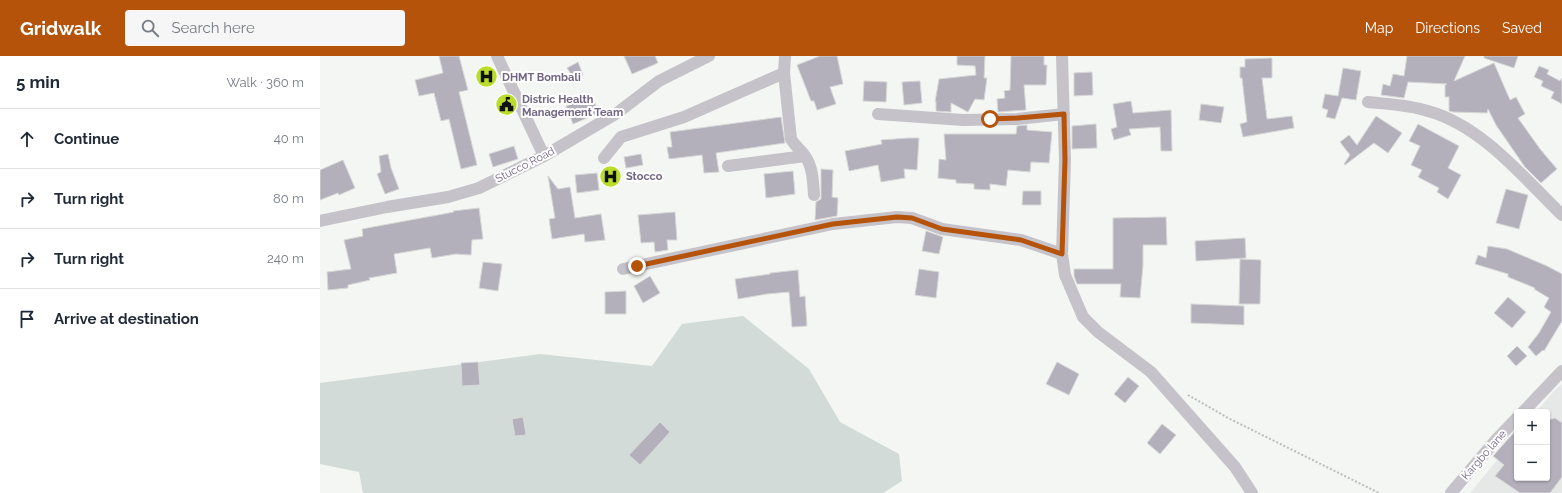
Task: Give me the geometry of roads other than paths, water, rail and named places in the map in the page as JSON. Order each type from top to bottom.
[{"type":"street","points":[[497,56],[544,156]]},
{"type":"street","name":"Stucco Road","points":[[320,221],[387,207],[448,197],[478,188],[544,156],[617,113],[659,81],[708,56]]},
{"type":"street","points":[[785,56],[784,73],[791,139],[795,146],[806,156],[811,168],[814,195]]},
{"type":"street","points":[[1062,56],[1065,160],[1062,254],[1065,276],[1082,317],[1098,332],[1151,372],[1235,467],[1252,493]]},
{"type":"street","points":[[604,158],[621,137],[684,117],[784,73]]},
{"type":"street","points":[[1368,102],[1428,111],[1464,125],[1496,150],[1562,215]]},
{"type":"street","points":[[878,114],[963,120],[1018,118],[1064,114]]},
{"type":"street","points":[[728,166],[806,156]]},
{"type":"street","points":[[624,269],[833,224],[897,217],[912,218],[942,229],[1021,240],[1062,254]]},
{"type":"street","points":[[1526,409],[1562,371]]},
{"type":"street","name":"Kargbo lane","points":[[1451,493],[1514,421]]},
{"type":"place","name":"DHMT Bombali","points":[[486,77]]},
{"type":"place","name":"Distric Health Management Team","points":[[506,105]]},
{"type":"place","name":"Stocco","points":[[610,176]]}]
